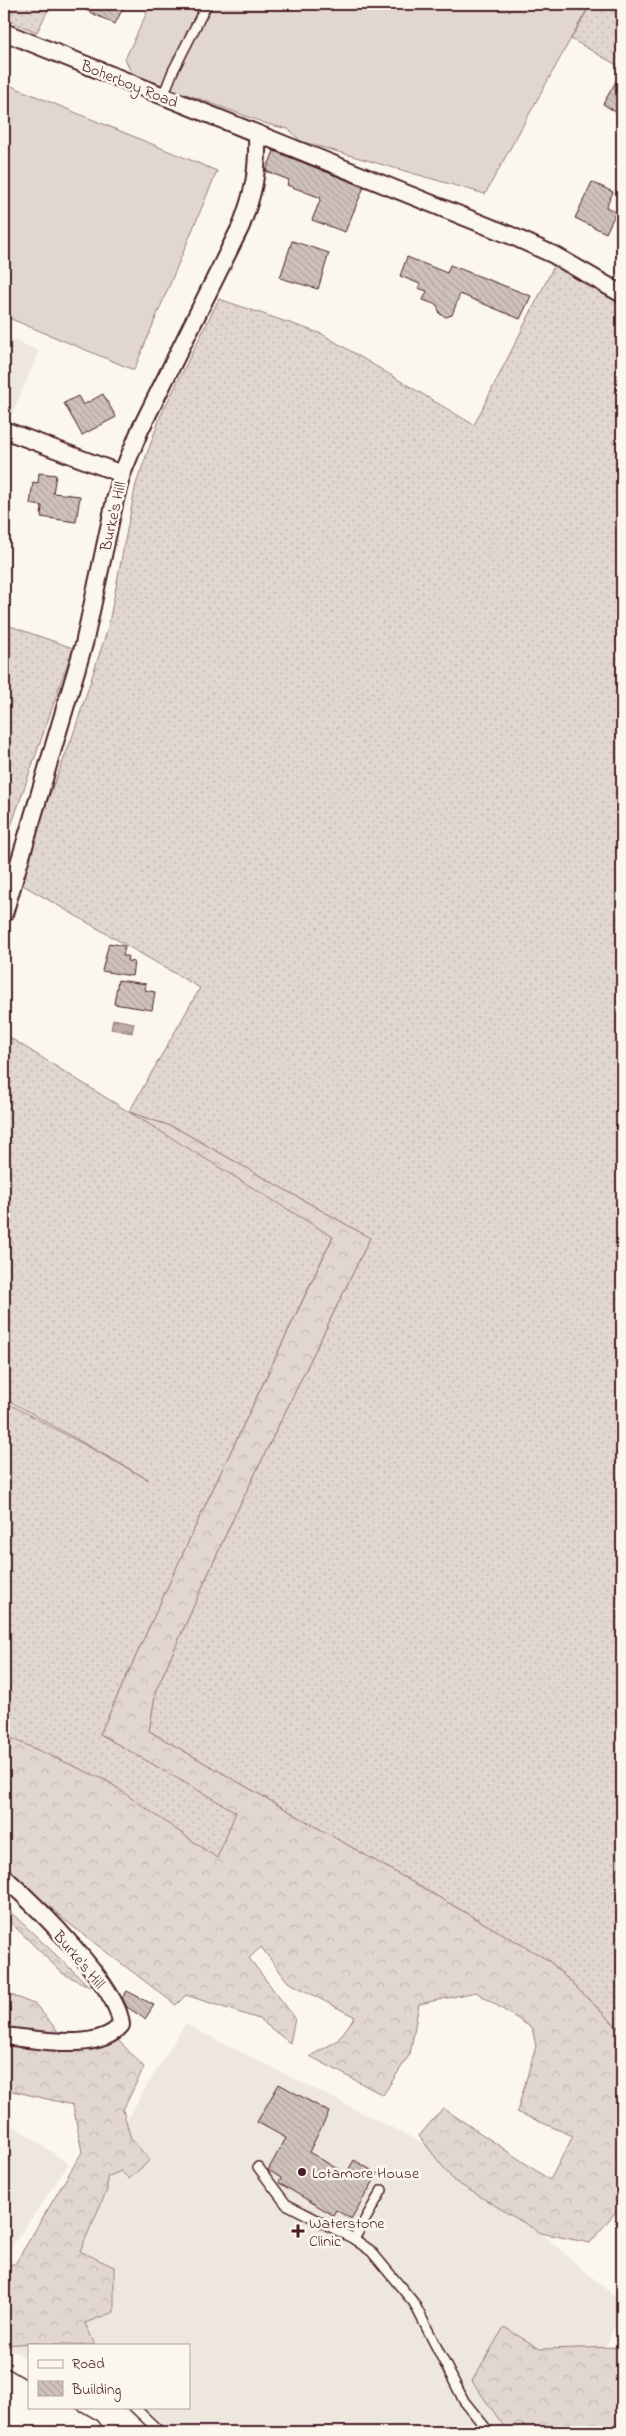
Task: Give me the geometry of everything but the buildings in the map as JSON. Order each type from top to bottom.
[{"type":"highway","points":[[4,2383],[28,2397]]},
{"type":"highway","points":[[4,2412],[47,2415],[88,2432]]},
{"type":"street","name":"Boherboy Road","points":[[4,32],[512,236],[554,255],[622,294]]},
{"type":"street","name":"Burke's Hill","points":[[4,914],[84,644],[114,500],[122,474],[148,414],[242,226],[254,192],[258,164],[257,134]]},
{"type":"street","points":[[4,430],[122,474]]},
{"type":"street","name":"Burke's Hill","points":[[4,1877],[28,1898],[96,1974],[119,2012],[121,2025],[116,2032],[92,2041],[72,2042],[4,2036]]},
{"type":"lane","points":[[163,96],[173,70],[207,4]]},
{"type":"lane","points":[[258,2167],[286,2204],[354,2239],[371,2252],[414,2303],[464,2401],[489,2432]]},
{"type":"lane","points":[[354,2239],[382,2190]]},
{"type":"lane","points":[[135,2408],[160,2432]]},
{"type":"shaded area","points":[[4,336],[39,351],[7,426],[4,424]]},
{"type":"shaded area","name":"Waterstone Clinic","points":[[185,2024],[456,2160],[622,2303],[622,2308],[571,2432],[165,2432],[120,2408],[190,2408],[190,2344],[28,2344],[28,2358],[4,2346],[4,2320]]},
{"type":"shaded area","points":[[4,2119],[69,2164],[4,2258]]},
{"type":"green space","points":[[4,4],[51,4],[37,32],[4,19]]},
{"type":"green space","points":[[151,4],[590,4],[485,194],[300,141],[289,129],[270,125],[132,74],[125,59]]},
{"type":"green space","points":[[591,4],[622,4],[622,68],[571,39]]},
{"type":"green space","points":[[4,83],[217,171],[134,370],[4,316]]},
{"type":"green space","points":[[556,262],[622,299],[622,2032],[548,1960],[149,1731],[156,1690],[231,1523],[370,1238],[176,1128],[132,1113],[333,1236],[203,1510],[100,1734],[237,1812],[217,1859],[107,1781],[4,1735],[4,1401],[149,1480],[4,1398],[4,1034],[129,1112],[200,988],[16,881],[72,738],[108,628],[136,484],[161,415],[219,299],[322,334],[474,425]]},
{"type":"green space","points":[[4,624],[73,648],[4,846]]},
{"type":"green space","points":[[129,1112],[176,1128],[370,1238],[231,1523],[156,1690],[149,1731],[548,1960],[622,2032],[622,2204],[590,2243],[541,2233],[454,2181],[419,2136],[443,2108],[550,2180],[573,2136],[517,2112],[536,2046],[532,2028],[476,1992],[419,2004],[410,2054],[383,2095],[310,2056],[337,2041],[355,2017],[288,1982],[261,1947],[249,1958],[295,2018],[290,2043],[259,2019],[186,1995],[176,2005],[67,1922],[4,1866],[4,1735],[107,1781],[217,1858],[236,1812],[100,1734],[203,1510],[333,1237]]},
{"type":"green space","points":[[4,1906],[90,1987],[62,1973],[4,1916]]},
{"type":"green space","points":[[4,1992],[36,2005],[61,2035],[4,2028]]},
{"type":"green space","points":[[116,2038],[144,2067],[123,2110],[131,2139],[150,2160],[129,2179],[121,2171],[107,2177],[107,2190],[80,2251],[114,2267],[114,2312],[85,2323],[95,2344],[32,2343],[4,2345],[4,2265],[15,2264],[82,2152],[73,2105],[4,2089],[4,2042],[71,2050]]},
{"type":"green space","points":[[504,2327],[540,2349],[622,2347],[622,2432],[508,2432],[472,2381]]},
{"type":"water","points":[[113,1019],[134,1023],[132,1033],[111,1029]]},
{"type":"place","name":"Lotamore House","points":[[302,2172]]},
{"type":"place","name":"Waterstone Clinic","points":[[298,2231]]}]
